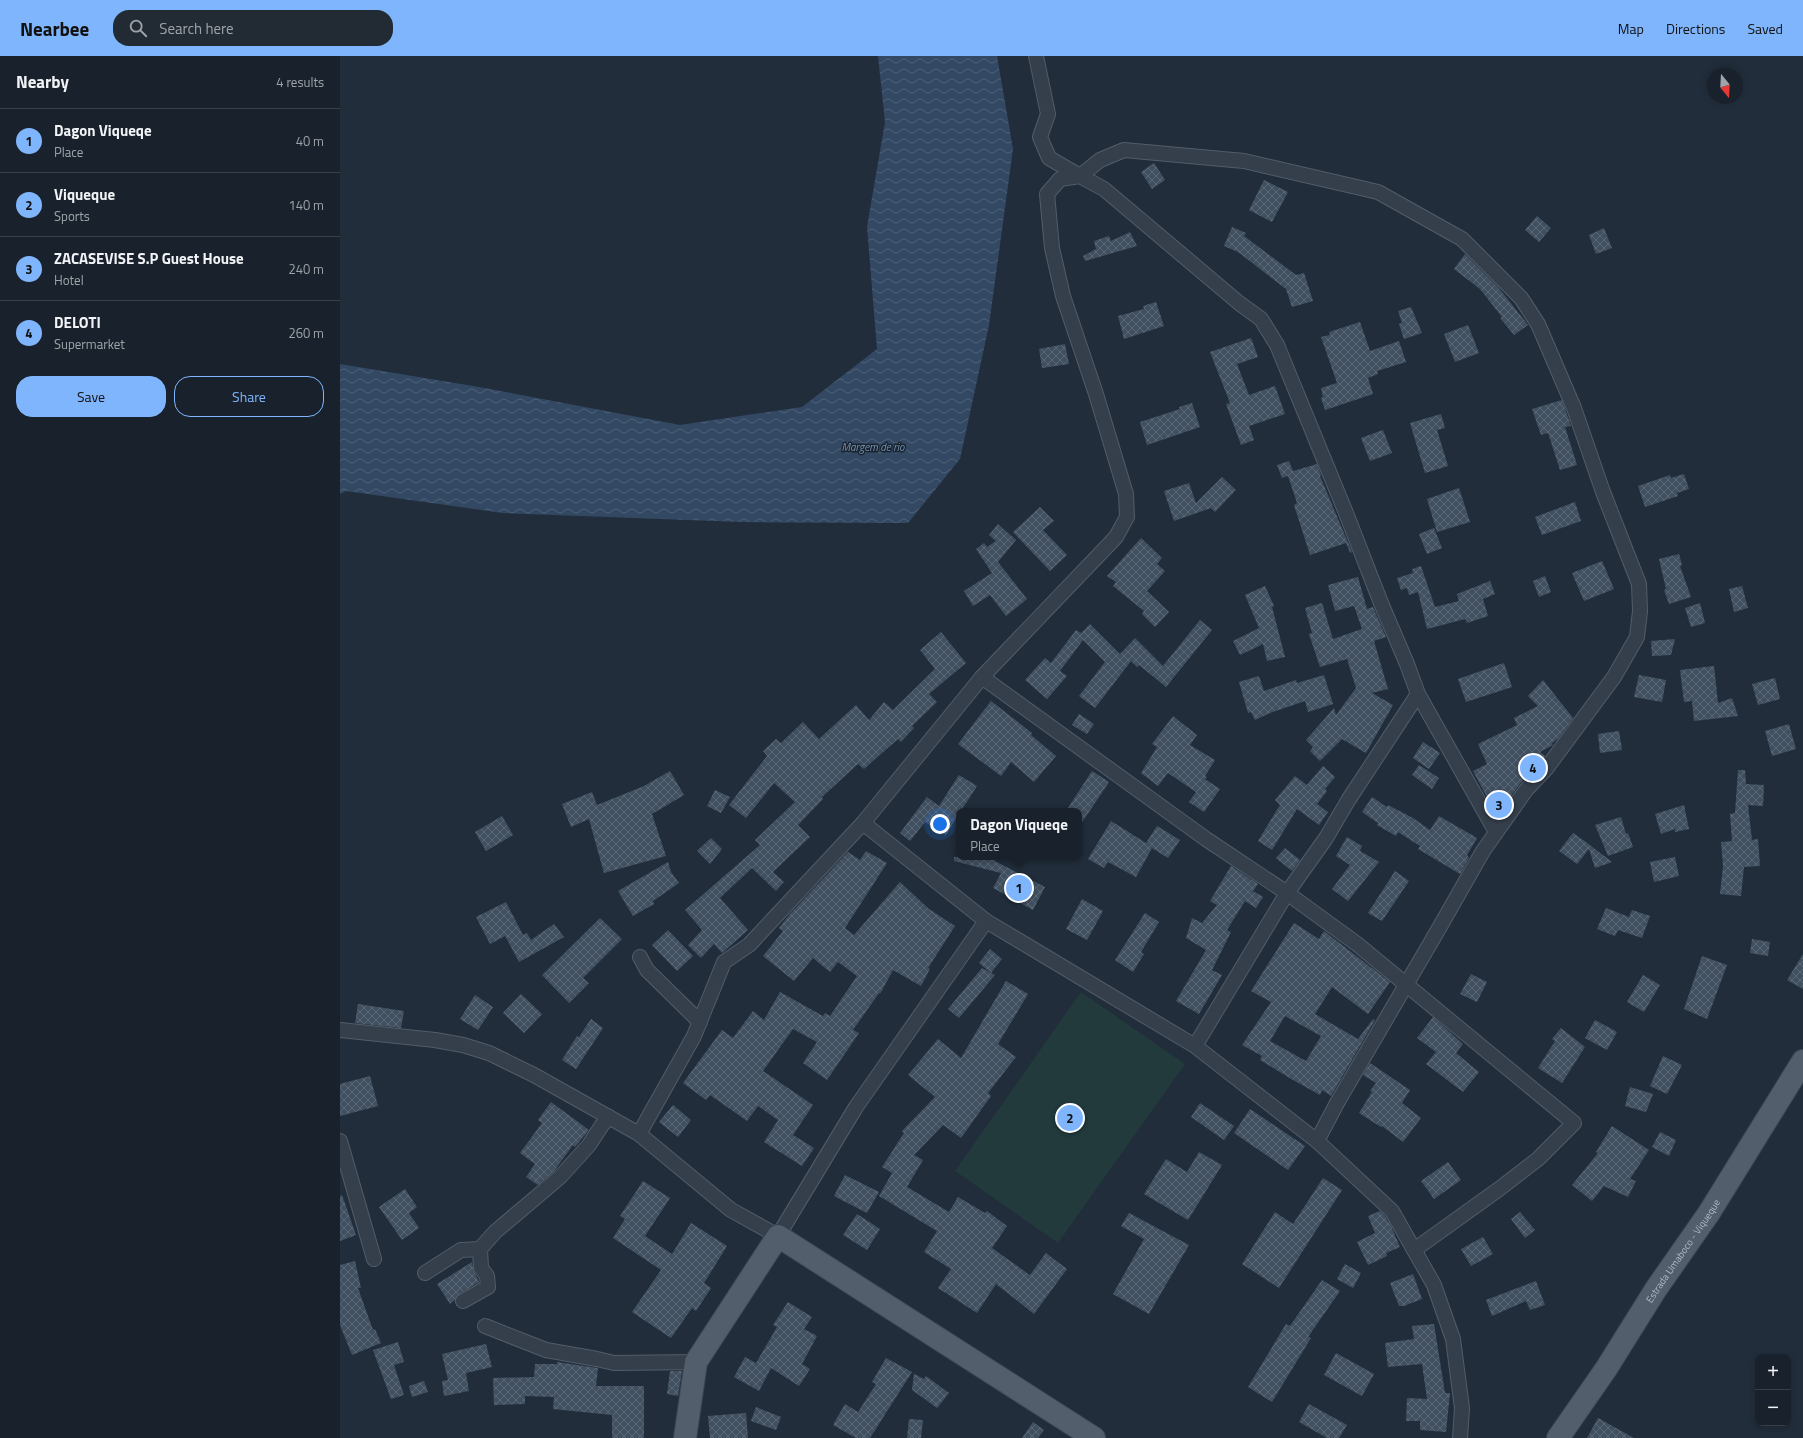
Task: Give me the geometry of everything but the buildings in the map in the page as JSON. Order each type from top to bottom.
[{"type":"main road","name":"Estrada Umaboco - Viqueque","points":[[1558,1438],[1606,1369],[1656,1289],[1709,1213],[1803,1062]]},
{"type":"main road","points":[[685,1438],[696,1362],[778,1236],[1094,1438]]},
{"type":"street","points":[[1036,56],[1048,114],[1040,136],[1049,158],[1104,188],[1239,303],[1261,319],[1277,345],[1346,512],[1418,694],[1496,832]]},
{"type":"street","points":[[638,1134],[694,1036],[724,962],[749,945],[863,823],[982,677],[1116,537],[1127,517],[1126,494],[1096,394],[1063,296],[1052,248],[1047,194],[1060,179],[1080,176],[1100,160],[1124,150],[1244,160],[1378,192],[1462,239],[1522,298],[1538,324],[1574,408],[1603,492],[1639,584],[1640,611],[1637,636],[1614,677],[1546,769],[1526,790],[1496,832],[1464,882],[1438,930],[1337,1102],[1317,1141]]},
{"type":"street","points":[[982,677],[1206,839],[1287,893],[1357,944],[1574,1123],[1538,1159],[1414,1250]]},
{"type":"street","points":[[1195,1046],[1287,893],[1326,838],[1349,799],[1418,694]]},
{"type":"street","points":[[863,823],[986,921],[1195,1046],[1317,1141],[1392,1211],[1434,1285],[1453,1339],[1462,1408],[1460,1438]]},
{"type":"street","points":[[340,1030],[434,1040],[489,1053],[534,1075],[638,1134],[731,1210],[778,1236],[856,1107],[986,921]]},
{"type":"street","points":[[640,957],[647,970],[700,1022]]},
{"type":"street","points":[[425,1273],[461,1250],[480,1249],[496,1232],[560,1177],[589,1145],[609,1117]]},
{"type":"street","points":[[340,1141],[374,1259]]},
{"type":"street","points":[[463,1301],[488,1287],[487,1276],[481,1268],[480,1249]]},
{"type":"street","points":[[485,1326],[546,1350],[597,1359],[614,1364],[696,1362]]},
{"type":"green space","points":[[1081,992],[1185,1064],[1058,1243],[955,1171]]},
{"type":"water","name":"Margem de rio","points":[[878,56],[997,56],[1013,149],[989,325],[960,459],[908,523],[741,522],[503,513],[346,491],[340,494],[340,364],[479,387],[680,425],[802,407],[877,349],[867,227],[885,122]]},
{"type":"place","name":"DELOTI","points":[[1533,768]]},
{"type":"place","name":"ZACASEVISE S.P Guest House","points":[[1499,805]]},
{"type":"place","name":"Dagon Viqueqe","points":[[1019,888]]},
{"type":"place","name":"Viqueque","points":[[1070,1118]]}]
